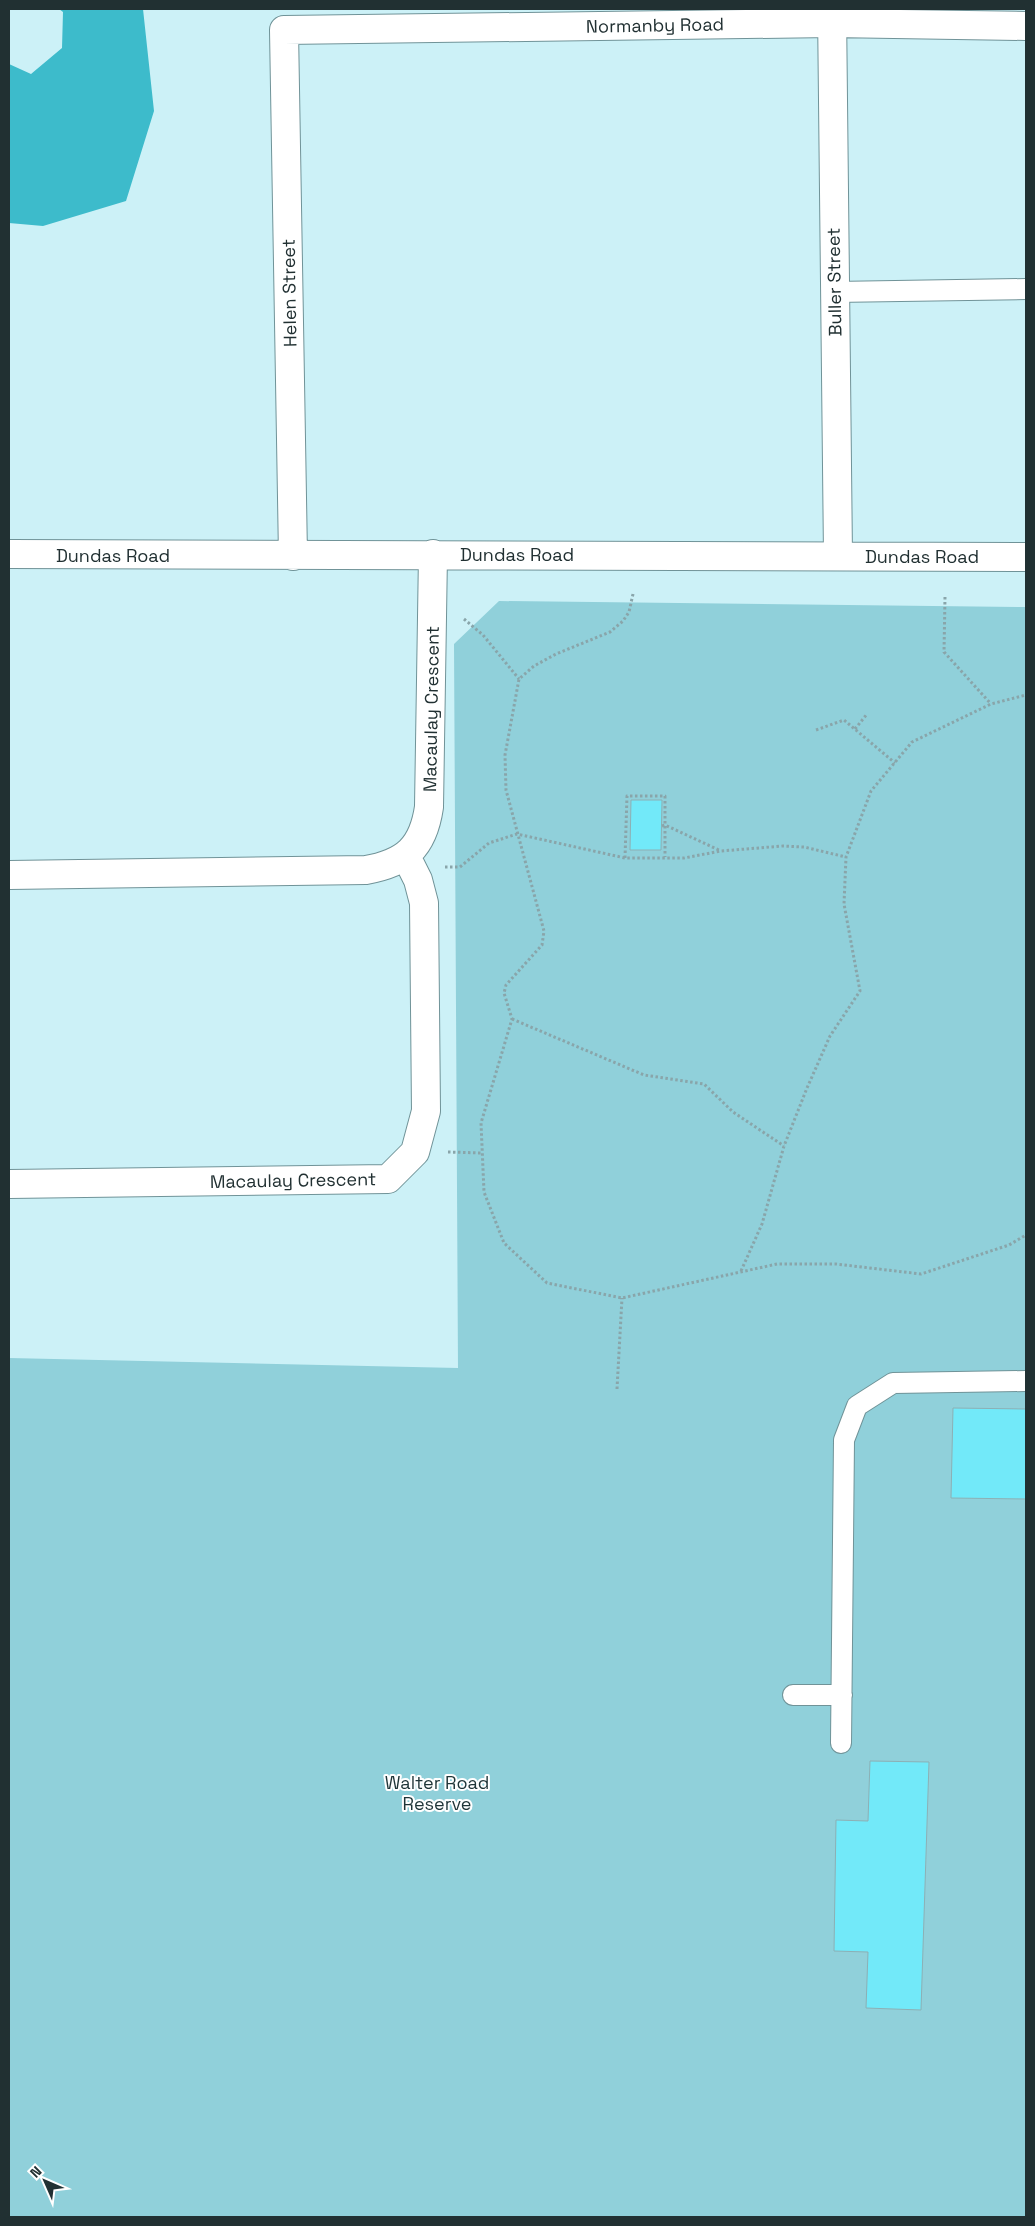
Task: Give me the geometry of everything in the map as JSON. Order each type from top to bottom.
[{"type":"street","name":"Normanby Road","points":[[284,30],[832,16],[1026,26]]},
{"type":"street","name":"Buller Street","points":[[832,16],[838,556]]},
{"type":"street","name":"Helen Street","points":[[284,30],[293,556]]},
{"type":"street","name":"Dundas Road","points":[[9,554],[1026,557]]},
{"type":"street","name":"Macaulay Crescent","points":[[9,875],[366,870],[387,866],[406,856],[420,840],[427,823],[429,807],[433,554]]},
{"type":"street","name":"Macaulay Crescent","points":[[9,1184],[388,1179],[415,1152],[426,1111],[424,903],[418,880],[406,856]]},
{"type":"lane","points":[[834,292],[1026,289]]},
{"type":"lane","points":[[841,1743],[844,1440],[857,1406],[893,1383],[1026,1382]]},
{"type":"lane","points":[[793,1695],[842,1695]]},
{"type":"path","points":[[633,594],[629,612],[623,621],[610,632],[556,654],[534,666],[519,679],[505,755],[506,790],[544,932],[542,945],[506,985],[504,993],[512,1019],[481,1123],[484,1192],[504,1243],[547,1283],[622,1298],[777,1264],[836,1264],[921,1274],[1009,1245],[1026,1235]]},
{"type":"path","points":[[945,597],[944,652],[992,704]]},
{"type":"path","points":[[458,614],[482,635],[519,679]]},
{"type":"path","points":[[741,1271],[762,1224],[784,1146],[830,1036],[860,991],[844,904],[846,857],[871,791],[912,742],[992,704],[1026,695]]},
{"type":"path","points":[[855,729],[867,714]]},
{"type":"path","points":[[816,730],[844,720],[895,763]]},
{"type":"path","points":[[625,858],[627,796],[665,796],[663,826],[665,857]]},
{"type":"path","points":[[663,826],[721,851]]},
{"type":"path","points":[[406,856],[449,868],[460,867],[489,843],[517,834],[625,858],[684,858],[721,851],[783,846],[804,847],[846,857]]},
{"type":"path","points":[[512,1019],[644,1075],[704,1084],[733,1112],[784,1146]]},
{"type":"path","points":[[617,1389],[622,1298]]},
{"type":"green space","name":"Walter Road Reserve","points":[[499,601],[1026,607],[1026,2217],[9,2217],[9,1358],[458,1368],[454,644]]},
{"type":"shaded area","points":[[59,9],[143,9],[154,111],[126,201],[43,226],[9,223],[9,64],[31,74],[62,48],[63,12]]},
{"type":"building","points":[[631,800],[662,800],[661,850],[630,850]]},
{"type":"building","points":[[953,1408],[1026,1409],[1026,1499],[951,1498]]},
{"type":"building","points":[[870,1761],[929,1762],[921,2010],[866,2008],[868,1952],[834,1951],[836,1820],[868,1821]]}]
